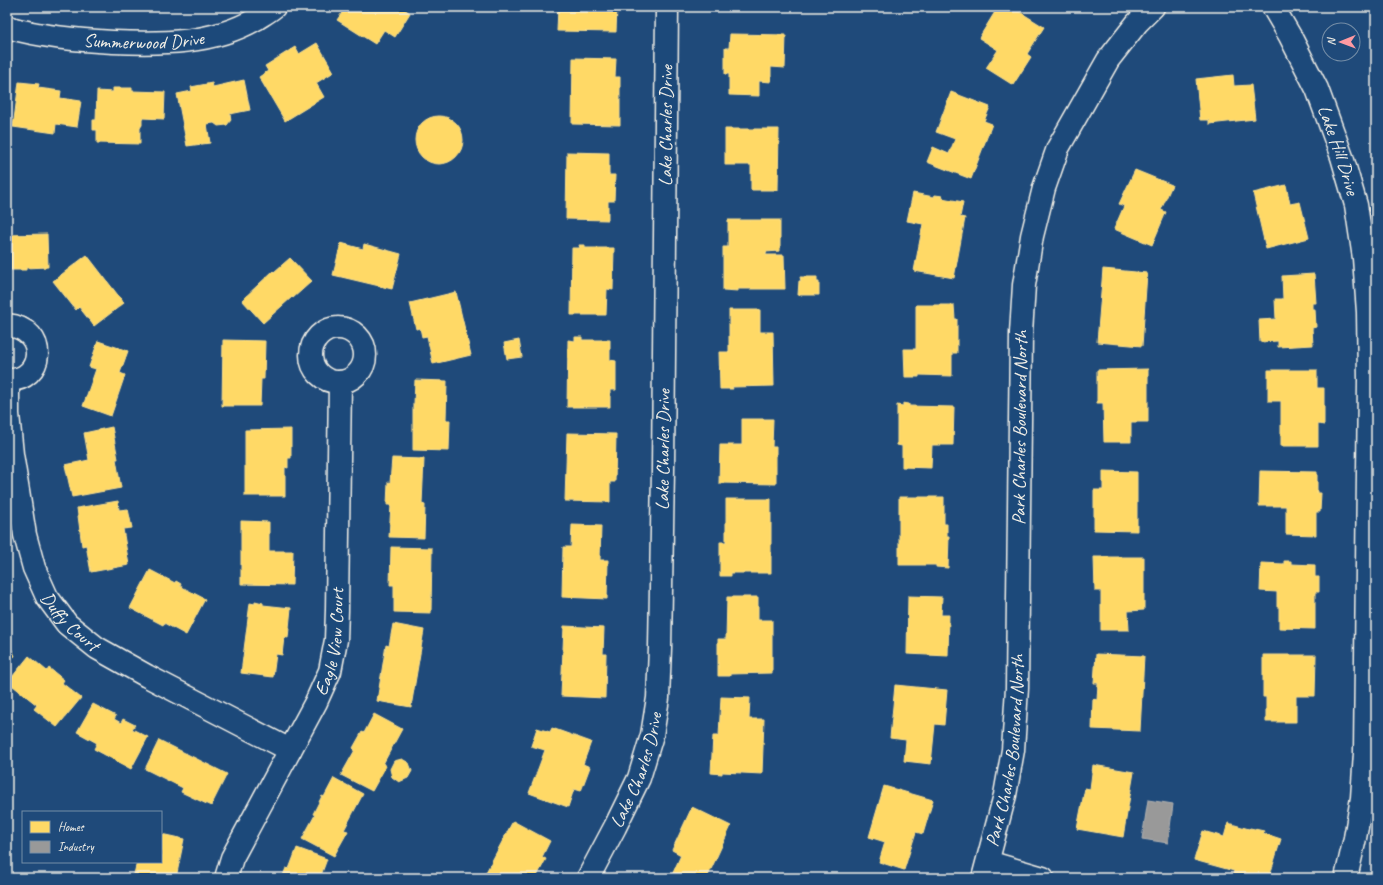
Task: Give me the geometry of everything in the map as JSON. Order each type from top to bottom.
[{"type":"street","name":"Summerwood Drive","points":[[7,27],[22,32],[73,40],[178,42],[215,36],[243,26],[274,7]]},
{"type":"street","name":"Lake Charles Drive","points":[[588,878],[639,778],[652,735],[658,698],[662,501],[667,7]]},
{"type":"street","name":"Park Charles Boulevard North","points":[[985,870],[1005,795],[1013,750],[1017,673],[1021,333],[1024,285],[1032,236],[1044,188],[1058,148],[1108,60],[1137,23],[1153,7]]},
{"type":"street","name":"Lake Hill Drive","points":[[1273,7],[1290,36],[1317,89],[1342,157],[1356,205],[1364,258],[1368,312],[1371,645],[1362,798],[1356,838],[1346,878]]},
{"type":"street","name":"Duffy Court","points":[[7,325],[24,329],[36,343],[36,361],[32,369],[26,375],[17,379],[8,380],[8,414],[25,535],[34,568],[47,597],[67,624],[97,648],[146,676],[290,750]]},
{"type":"street","name":"Eagle View Court","points":[[226,878],[232,858],[316,702],[330,671],[336,640],[340,382]]},
{"type":"street","points":[[985,870],[1043,878]]},
{"type":"building: Homes","points":[[346,7],[401,7],[410,13],[395,37],[384,30],[375,44],[337,20]]},
{"type":"building: Homes","points":[[558,7],[617,7],[616,32],[557,31]]},
{"type":"building: Homes","points":[[998,7],[1012,7],[1044,27],[1027,54],[1031,57],[1013,85],[986,68],[998,50],[979,38]]},
{"type":"building: Homes","points":[[1367,7],[1376,7],[1376,9],[1370,12]]},
{"type":"building: Homes","points":[[730,34],[786,35],[785,68],[771,67],[771,82],[759,81],[759,96],[729,95],[729,74],[725,74],[725,48],[729,48]]},
{"type":"building: Homes","points":[[317,43],[334,72],[316,83],[324,97],[285,121],[259,77],[268,71],[265,66],[295,47],[299,54]]},
{"type":"building: Homes","points":[[573,58],[616,59],[615,77],[620,77],[620,125],[572,124]]},
{"type":"building: Homes","points":[[1233,75],[1234,86],[1251,85],[1255,119],[1209,124],[1209,120],[1200,120],[1196,79]]},
{"type":"building: Homes","points":[[244,80],[250,110],[230,114],[231,120],[227,125],[218,126],[214,123],[207,124],[210,143],[187,146],[177,94],[192,91],[191,87],[212,83],[213,87]]},
{"type":"building: Homes","points":[[19,82],[39,84],[38,88],[61,91],[60,98],[81,101],[77,127],[56,124],[55,133],[13,127]]},
{"type":"building: Homes","points":[[113,88],[132,88],[132,91],[165,92],[164,119],[142,118],[142,125],[140,128],[140,144],[97,143],[97,130],[93,130],[93,120],[96,120],[97,91],[113,92]]},
{"type":"building: Homes","points":[[951,92],[990,107],[984,121],[992,124],[971,179],[927,162],[933,147],[949,154],[955,139],[936,132]]},
{"type":"building: Homes","points":[[434,116],[444,116],[456,123],[463,135],[463,145],[456,157],[444,164],[434,164],[426,160],[419,153],[415,145],[415,135],[419,127],[426,120]]},
{"type":"building: Homes","points":[[725,129],[779,129],[778,190],[751,190],[751,165],[725,165]]},
{"type":"building: Homes","points":[[567,152],[609,153],[609,175],[615,175],[614,201],[608,201],[608,220],[566,219]]},
{"type":"building: Homes","points":[[1135,170],[1172,185],[1161,210],[1166,212],[1152,245],[1114,229],[1124,206],[1119,204]]},
{"type":"building: Homes","points":[[1286,185],[1290,204],[1300,202],[1309,238],[1266,249],[1253,193]]},
{"type":"building: Homes","points":[[913,193],[934,197],[935,195],[943,196],[942,198],[963,202],[960,217],[965,218],[954,278],[914,271],[923,224],[907,221]]},
{"type":"building: Homes","points":[[728,220],[780,220],[780,251],[766,252],[766,255],[784,255],[785,289],[738,289],[738,291],[723,290],[723,247],[728,247]]},
{"type":"building: Homes","points":[[47,234],[48,267],[26,268],[26,270],[7,270],[7,235]]},
{"type":"building: Homes","points":[[341,243],[363,249],[364,244],[401,254],[392,289],[333,275]]},
{"type":"building: Homes","points":[[579,245],[585,245],[585,248],[614,248],[613,290],[607,289],[606,315],[571,315],[572,248],[580,248]]},
{"type":"building: Homes","points":[[87,255],[124,303],[94,326],[79,307],[76,310],[53,281]]},
{"type":"building: Homes","points":[[290,258],[312,281],[263,323],[242,300],[273,271],[274,272]]},
{"type":"building: Homes","points":[[1103,269],[1147,273],[1142,346],[1097,342]]},
{"type":"building: Homes","points":[[1314,274],[1316,303],[1312,303],[1312,309],[1315,309],[1316,327],[1312,328],[1313,345],[1278,347],[1278,341],[1260,342],[1259,320],[1276,319],[1275,299],[1283,299],[1282,276]]},
{"type":"building: Homes","points":[[800,277],[817,277],[817,282],[819,282],[819,295],[798,295],[799,281],[801,281]]},
{"type":"building: Homes","points":[[456,292],[471,355],[433,364],[427,336],[422,337],[420,328],[416,329],[410,303]]},
{"type":"building: Homes","points":[[916,305],[954,305],[955,319],[957,319],[957,353],[952,353],[952,376],[919,375],[919,377],[905,377],[904,349],[916,349]]},
{"type":"building: Homes","points":[[729,310],[760,310],[760,332],[773,332],[774,386],[732,387],[733,389],[720,389],[719,352],[729,352]]},
{"type":"building: Homes","points":[[575,337],[582,337],[582,340],[610,340],[610,360],[616,361],[616,390],[610,390],[610,407],[567,407],[568,340],[575,341]]},
{"type":"building: Homes","points":[[223,340],[265,341],[264,379],[261,379],[260,406],[222,406]]},
{"type":"building: Homes","points":[[519,340],[522,357],[507,359],[504,343]]},
{"type":"building: Homes","points":[[98,341],[128,351],[120,373],[125,375],[111,416],[83,406],[96,369],[89,367]]},
{"type":"building: Homes","points":[[1148,369],[1148,422],[1131,422],[1131,442],[1104,442],[1103,403],[1097,403],[1097,370]]},
{"type":"building: Homes","points":[[1268,370],[1317,370],[1317,388],[1324,388],[1324,425],[1318,424],[1318,446],[1281,446],[1281,401],[1268,401]]},
{"type":"building: Homes","points":[[415,380],[447,381],[446,420],[450,420],[449,451],[413,450],[413,404]]},
{"type":"building: Homes","points":[[903,403],[909,404],[909,406],[954,407],[953,445],[932,445],[931,468],[902,467],[902,446],[897,445],[897,405],[903,406]]},
{"type":"building: Homes","points":[[742,419],[773,419],[772,447],[776,447],[776,484],[719,483],[720,445],[742,445]]},
{"type":"building: Homes","points":[[112,427],[118,459],[116,459],[121,488],[72,497],[65,465],[89,460],[84,433]]},
{"type":"building: Homes","points":[[291,429],[291,458],[288,458],[288,468],[285,467],[285,496],[245,496],[245,430]]},
{"type":"building: Homes","points":[[567,433],[616,434],[615,482],[610,482],[610,502],[565,501]]},
{"type":"building: Homes","points":[[392,458],[424,459],[422,504],[425,505],[424,538],[389,537],[391,505],[387,505],[388,482],[390,483]]},
{"type":"building: Homes","points":[[1103,471],[1137,472],[1137,531],[1094,530],[1094,490],[1103,490]]},
{"type":"building: Homes","points":[[1260,471],[1317,472],[1317,493],[1321,493],[1320,512],[1316,512],[1316,535],[1286,534],[1286,506],[1259,506]]},
{"type":"building: Homes","points":[[899,497],[944,497],[944,524],[947,524],[947,536],[949,536],[948,568],[936,567],[936,565],[899,565]]},
{"type":"building: Homes","points":[[726,499],[771,499],[771,573],[731,573],[731,576],[720,576],[720,542],[726,542]]},
{"type":"building: Homes","points":[[118,501],[119,510],[128,509],[132,528],[123,529],[129,565],[91,572],[86,545],[82,546],[77,508]]},
{"type":"building: Homes","points":[[241,521],[269,522],[269,551],[293,551],[292,585],[241,584]]},
{"type":"building: Homes","points":[[572,525],[601,526],[600,560],[608,560],[607,599],[562,597],[563,547],[571,547]]},
{"type":"building: Homes","points":[[391,547],[432,548],[431,613],[394,612],[394,585],[390,585]]},
{"type":"building: Homes","points":[[1094,557],[1144,557],[1144,610],[1128,611],[1129,630],[1101,630],[1101,591],[1095,591]]},
{"type":"building: Homes","points":[[1284,561],[1291,561],[1291,564],[1315,565],[1315,577],[1319,577],[1319,592],[1315,592],[1315,629],[1279,628],[1277,592],[1260,591],[1261,563],[1284,564]]},
{"type":"building: Homes","points":[[150,570],[175,583],[176,581],[181,584],[180,586],[205,599],[186,635],[164,623],[163,625],[130,608]]},
{"type":"building: Homes","points":[[908,596],[942,597],[941,615],[949,615],[948,656],[907,654]]},
{"type":"building: Homes","points":[[727,597],[758,597],[758,620],[772,620],[772,673],[730,674],[730,676],[718,676],[718,639],[726,639]]},
{"type":"building: Homes","points":[[255,601],[263,603],[263,605],[291,608],[288,638],[284,637],[282,655],[276,654],[273,677],[241,673],[250,603],[255,604]]},
{"type":"building: Homes","points":[[393,624],[424,630],[411,707],[377,701],[386,645],[389,646]]},
{"type":"building: Homes","points":[[564,626],[604,628],[603,654],[606,654],[605,698],[561,696]]},
{"type":"building: Homes","points":[[7,640],[15,656],[7,660]]},
{"type":"building: Homes","points":[[1096,654],[1144,656],[1140,731],[1092,729],[1093,699],[1097,700],[1098,683],[1094,683]]},
{"type":"building: Homes","points":[[1263,655],[1316,655],[1315,696],[1296,696],[1296,722],[1266,722],[1266,697],[1263,697]]},
{"type":"building: Homes","points":[[29,656],[47,671],[49,668],[64,680],[62,683],[81,698],[57,727],[34,709],[37,705],[8,682]]},
{"type":"building: Homes","points":[[895,685],[947,690],[944,725],[935,724],[931,764],[904,761],[906,740],[890,738]]},
{"type":"building: Homes","points":[[721,697],[750,698],[749,719],[764,719],[762,774],[722,772],[722,774],[711,773],[713,736],[719,736]]},
{"type":"building: Homes","points":[[93,704],[116,716],[114,719],[121,723],[123,719],[135,725],[132,729],[148,737],[131,769],[94,749],[97,743],[77,732]]},
{"type":"building: Homes","points":[[374,714],[402,729],[383,764],[386,766],[372,791],[341,775],[355,750],[353,748],[362,732],[364,733]]},
{"type":"building: Homes","points":[[537,728],[550,732],[552,728],[591,742],[583,764],[590,767],[581,791],[574,789],[568,807],[529,793],[545,750],[531,746]]},
{"type":"building: Homes","points":[[159,740],[227,774],[211,806],[181,792],[183,788],[145,769]]},
{"type":"building: Homes","points":[[402,759],[409,763],[412,771],[408,778],[399,782],[392,777],[390,769],[394,761]]},
{"type":"building: Homes","points":[[1093,765],[1134,772],[1123,837],[1077,829],[1085,788],[1090,789]]},
{"type":"building: Homes","points":[[334,778],[363,794],[344,830],[348,831],[334,856],[302,839],[315,815],[313,814],[322,796],[324,797]]},
{"type":"building: Homes","points":[[884,786],[933,800],[923,834],[916,832],[904,870],[879,862],[885,842],[869,837]]},
{"type":"building: Homes","points":[[692,807],[731,826],[707,878],[679,878],[672,875],[681,855],[672,850]]},
{"type":"building: Homes","points":[[513,821],[550,841],[542,857],[546,859],[536,878],[483,878]]},
{"type":"building: Homes","points":[[1228,823],[1249,829],[1264,831],[1263,833],[1281,839],[1269,878],[1232,878],[1234,871],[1194,860],[1203,831],[1224,837]]},
{"type":"building: Homes","points":[[162,834],[184,839],[176,878],[133,878],[137,863],[162,863]]},
{"type":"building: Homes","points":[[297,848],[327,859],[320,878],[282,878],[286,868],[289,869]]},
{"type":"building: Industry","points":[[1148,800],[1173,804],[1168,843],[1142,839]]}]
